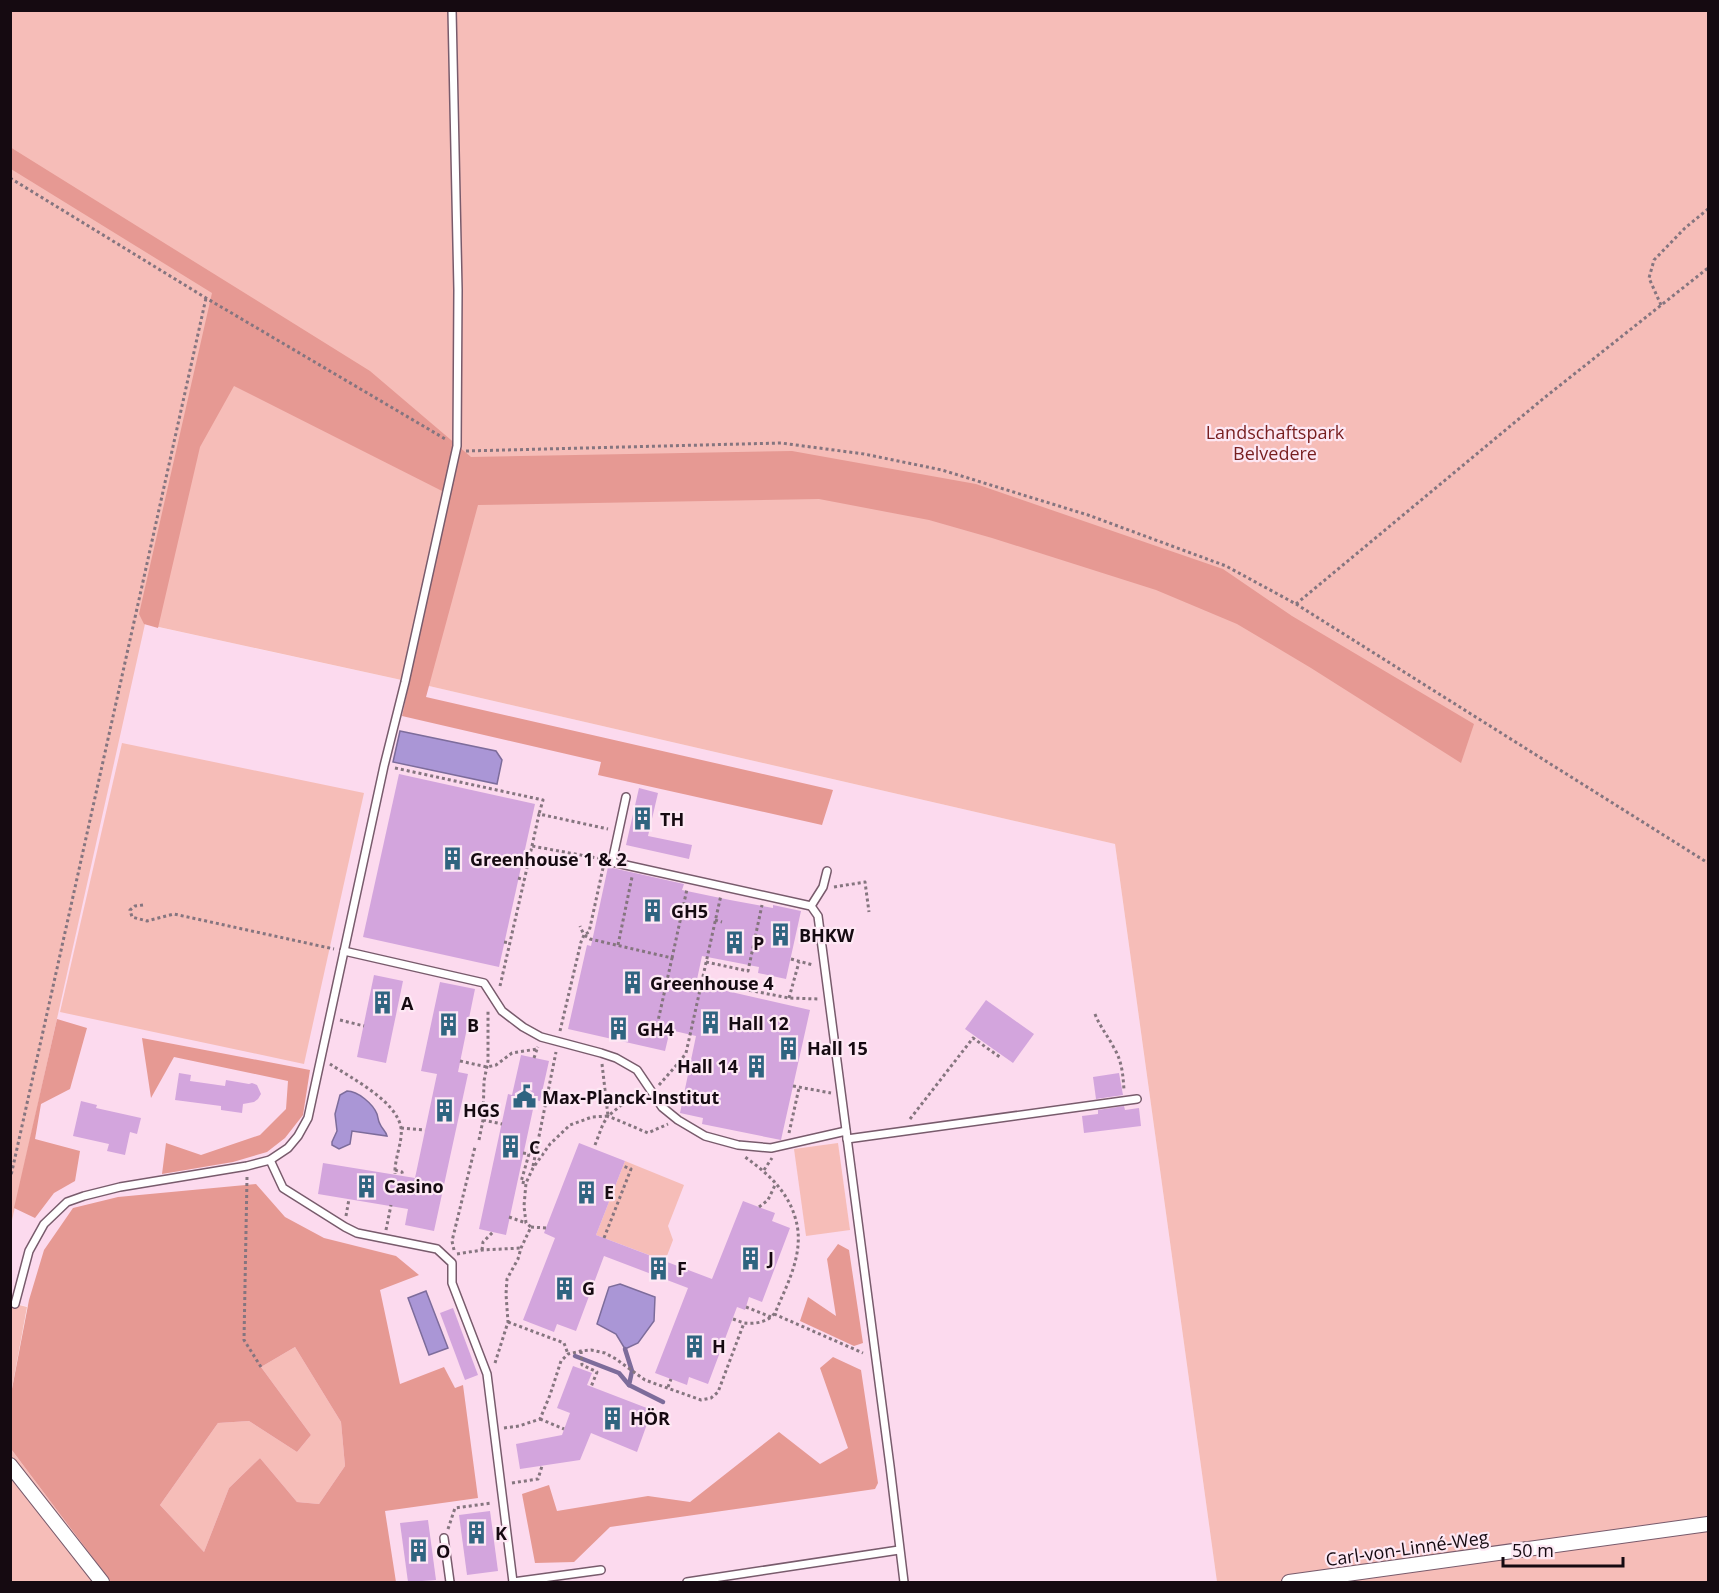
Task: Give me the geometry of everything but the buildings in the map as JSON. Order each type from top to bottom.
[{"type":"street","points":[[10,1465],[102,1582]]},
{"type":"street","name":"Carl-von-Linné-Weg","points":[[1289,1582],[1708,1524]]},
{"type":"lane","points":[[15,1304],[29,1251],[44,1224],[67,1202],[120,1187],[247,1166],[270,1160],[288,1148],[308,1118],[384,766],[457,446],[458,290],[452,10]]},
{"type":"lane","points":[[626,797],[612,862],[811,906],[818,916],[904,1582]]},
{"type":"lane","points":[[811,906],[823,887],[827,871]]},
{"type":"lane","points":[[344,951],[484,983],[502,1011],[523,1027],[541,1037],[616,1058],[637,1070],[662,1107],[678,1120],[705,1136],[738,1145],[771,1148],[822,1135],[902,1131],[1137,1099]]},
{"type":"lane","points":[[270,1160],[283,1188],[345,1227],[357,1233],[437,1249],[452,1263],[452,1283],[487,1374],[513,1582],[601,1570]]},
{"type":"lane","points":[[444,1538],[450,1582]]},
{"type":"lane","points":[[687,1582],[899,1550]]},
{"type":"path","points":[[10,178],[207,298],[467,451],[781,443],[864,454],[942,470],[1088,514],[1226,566],[1296,604],[1708,863]]},
{"type":"path","points":[[1661,305],[1649,278],[1654,260],[1685,228],[1708,209]]},
{"type":"path","points":[[1296,604],[1544,398],[1708,268]]},
{"type":"path","points":[[10,1180],[207,298]]},
{"type":"path","points":[[384,766],[543,800],[501,983],[488,1010],[487,1067],[479,1140]]},
{"type":"path","points":[[540,814],[619,832]]},
{"type":"path","points":[[532,846],[605,860],[589,932],[584,935],[581,942],[558,1041],[533,1168]]},
{"type":"path","points":[[618,945],[634,867]]},
{"type":"path","points":[[518,878],[525,880]]},
{"type":"path","points":[[658,1020],[690,879]]},
{"type":"path","points":[[823,887],[865,882],[870,912]]},
{"type":"path","points":[[595,1145],[608,1116],[640,1090],[651,1090],[663,1083],[686,1053],[723,887]]},
{"type":"path","points":[[706,962],[748,971],[765,895]]},
{"type":"path","points":[[143,905],[135,906],[130,910],[132,917],[147,921],[174,914],[344,951]]},
{"type":"path","points":[[715,920],[722,922]]},
{"type":"path","points":[[580,926],[584,935],[590,939],[672,958]]},
{"type":"path","points":[[504,942],[510,943]]},
{"type":"path","points":[[791,959],[824,967]]},
{"type":"path","points":[[726,966],[727,961]]},
{"type":"path","points":[[789,998],[799,962]]},
{"type":"path","points":[[702,981],[789,998],[829,999]]},
{"type":"path","points":[[1095,1014],[1116,1050],[1122,1067],[1125,1101]]},
{"type":"path","points":[[329,1018],[364,1026]]},
{"type":"path","points":[[534,1058],[541,1037]]},
{"type":"path","points":[[902,1131],[931,1088],[973,1038],[1001,1058]]},
{"type":"path","points":[[460,1061],[487,1067],[496,1065],[512,1053],[537,1049]]},
{"type":"path","points":[[601,1053],[608,1116]]},
{"type":"path","points":[[321,1058],[382,1099],[394,1112],[401,1128],[395,1172],[402,1172],[403,1176]]},
{"type":"path","points":[[793,1086],[842,1095]]},
{"type":"path","points":[[782,1146],[788,1138],[799,1088]]},
{"type":"path","points":[[526,1223],[524,1206],[526,1183],[533,1168],[550,1144],[570,1125],[608,1116],[648,1133],[678,1120]]},
{"type":"path","points":[[483,1120],[502,1124]]},
{"type":"path","points":[[401,1128],[425,1130]]},
{"type":"path","points":[[733,1319],[752,1324],[762,1322],[774,1314],[795,1262],[799,1241],[795,1217],[788,1199],[764,1170],[745,1156],[738,1145]]},
{"type":"path","points":[[475,1147],[452,1241],[455,1254],[521,1248]]},
{"type":"path","points":[[523,1153],[529,1154],[521,1182],[526,1183]]},
{"type":"path","points":[[247,1166],[244,1340],[261,1367]]},
{"type":"path","points":[[604,1238],[631,1169],[623,1166]]},
{"type":"path","points":[[759,1207],[768,1200],[776,1183]]},
{"type":"path","points":[[345,1227],[349,1199]]},
{"type":"path","points":[[384,1237],[391,1205]]},
{"type":"path","points":[[509,1217],[531,1227],[546,1228]]},
{"type":"path","points":[[487,1374],[495,1365],[508,1322],[507,1279],[531,1227]]},
{"type":"path","points":[[482,1250],[483,1242],[493,1232]]},
{"type":"path","points":[[746,1307],[771,1317]]},
{"type":"path","points":[[774,1314],[875,1359]]},
{"type":"path","points":[[508,1322],[564,1343],[568,1354]]},
{"type":"path","points":[[540,1419],[561,1361],[568,1354],[591,1350],[605,1353],[616,1359],[645,1380],[701,1400],[711,1398],[718,1392],[744,1323]]},
{"type":"path","points":[[581,1352],[582,1365],[597,1372],[591,1387]]},
{"type":"path","points":[[668,1387],[671,1379]]},
{"type":"path","points":[[494,1430],[519,1426],[540,1419],[564,1429]]},
{"type":"path","points":[[501,1485],[538,1479],[542,1466]]},
{"type":"path","points":[[444,1538],[455,1508],[503,1502]]},
{"type":"shaded area","points":[[10,147],[370,371],[471,457],[792,451],[976,484],[1223,569],[1292,616],[1474,724],[1461,763],[1237,624],[1156,590],[929,520],[819,499],[478,505],[426,697],[833,790],[822,825],[598,775],[601,762],[402,716],[450,495],[234,386],[200,447],[158,628],[144,624],[139,614],[212,293],[11,169]]},
{"type":"shaded area","points":[[144,624],[429,686],[1115,844],[1217,1582],[128,1582],[36,1308],[11,1303],[11,1225]]},
{"type":"shaded area","points":[[400,731],[496,751],[502,760],[497,784],[393,762]]},
{"type":"shaded area","points":[[57,1019],[87,1028],[70,1089],[41,1104],[35,1139],[80,1151],[75,1181],[54,1193],[35,1218],[14,1208]]},
{"type":"shaded area","points":[[142,1038],[310,1070],[303,1115],[285,1138],[267,1152],[233,1162],[162,1174],[166,1143],[201,1155],[260,1135],[286,1109],[288,1081],[174,1057],[151,1098]]},
{"type":"shaded area","points":[[347,1091],[365,1099],[372,1106],[387,1136],[352,1131],[350,1144],[339,1149],[332,1145],[337,1131],[335,1114],[340,1095]]},
{"type":"shaded area","points":[[256,1184],[285,1217],[324,1238],[396,1256],[419,1275],[380,1290],[400,1384],[444,1367],[455,1388],[463,1385],[478,1498],[385,1511],[396,1582],[111,1582],[11,1449],[11,1394],[29,1300],[44,1250],[73,1208],[118,1197]],"holes":[[[295,1347],[341,1422],[345,1466],[319,1504],[297,1502],[260,1458],[229,1488],[204,1552],[160,1505],[218,1423],[249,1421],[297,1452],[311,1435],[261,1367]]]},
{"type":"shaded area","points":[[838,1244],[849,1250],[863,1343],[854,1346],[800,1321],[808,1297],[836,1316],[827,1259]]},
{"type":"shaded area","points":[[620,1284],[655,1297],[654,1321],[638,1343],[625,1349],[616,1334],[597,1324],[609,1287]]},
{"type":"shaded area","points":[[426,1291],[448,1348],[429,1355],[408,1298]]},
{"type":"shaded area","points":[[833,1357],[861,1370],[878,1483],[875,1489],[610,1527],[574,1562],[535,1563],[522,1494],[549,1485],[557,1511],[648,1496],[690,1502],[779,1432],[820,1464],[848,1448],[820,1368]]},
{"type":"green space","name":"Landschaftspark Belvedere","points":[[11,11],[1708,11],[1708,1582],[1217,1582],[1115,844],[429,686],[145,624],[11,1225]]},
{"type":"green space","points":[[122,743],[364,793],[304,1064],[60,1012]]},
{"type":"green space","points":[[838,1143],[850,1230],[806,1236],[794,1149]]},
{"type":"green space","points":[[625,1161],[684,1185],[668,1226],[673,1240],[665,1261],[596,1235]]},
{"type":"green space","points":[[11,1303],[27,1307],[11,1394]]},
{"type":"green space","points":[[295,1347],[341,1422],[345,1466],[319,1504],[297,1502],[260,1458],[229,1488],[204,1552],[160,1505],[218,1423],[249,1421],[297,1452],[311,1435],[261,1367]]},
{"type":"green space","points":[[11,1449],[111,1582],[11,1582]]},
{"type":"waterway","points":[[625,1349],[632,1371],[629,1385],[663,1402]]},
{"type":"waterway","points":[[575,1356],[619,1373],[629,1385]]},
{"type":"place","name":"TH","points":[[642,819]]},
{"type":"place","name":"Greenhouse 1 & 2","points":[[452,859]]},
{"type":"place","name":"GH5","points":[[653,911]]},
{"type":"place","name":"BHKW","points":[[781,935]]},
{"type":"place","name":"P","points":[[735,943]]},
{"type":"place","name":"Greenhouse 4","points":[[632,983]]},
{"type":"place","name":"A","points":[[383,1003]]},
{"type":"place","name":"Hall 12","points":[[710,1023]]},
{"type":"place","name":"B","points":[[449,1025]]},
{"type":"place","name":"GH4","points":[[619,1029]]},
{"type":"place","name":"Hall 15","points":[[789,1048]]},
{"type":"place","name":"Hall 14","points":[[756,1066]]},
{"type":"place","name":"Max-Planck-Institut","points":[[524,1097]]},
{"type":"place","name":"HGS","points":[[445,1110]]},
{"type":"place","name":"C","points":[[511,1147]]},
{"type":"place","name":"Casino","points":[[366,1186]]},
{"type":"place","name":"E","points":[[586,1192]]},
{"type":"place","name":"J","points":[[750,1258]]},
{"type":"place","name":"F","points":[[659,1268]]},
{"type":"place","name":"G","points":[[564,1288]]},
{"type":"place","name":"H","points":[[694,1346]]},
{"type":"place","name":"HÖR","points":[[612,1418]]},
{"type":"place","name":"K","points":[[477,1533]]},
{"type":"place","name":"O","points":[[418,1551]]}]
